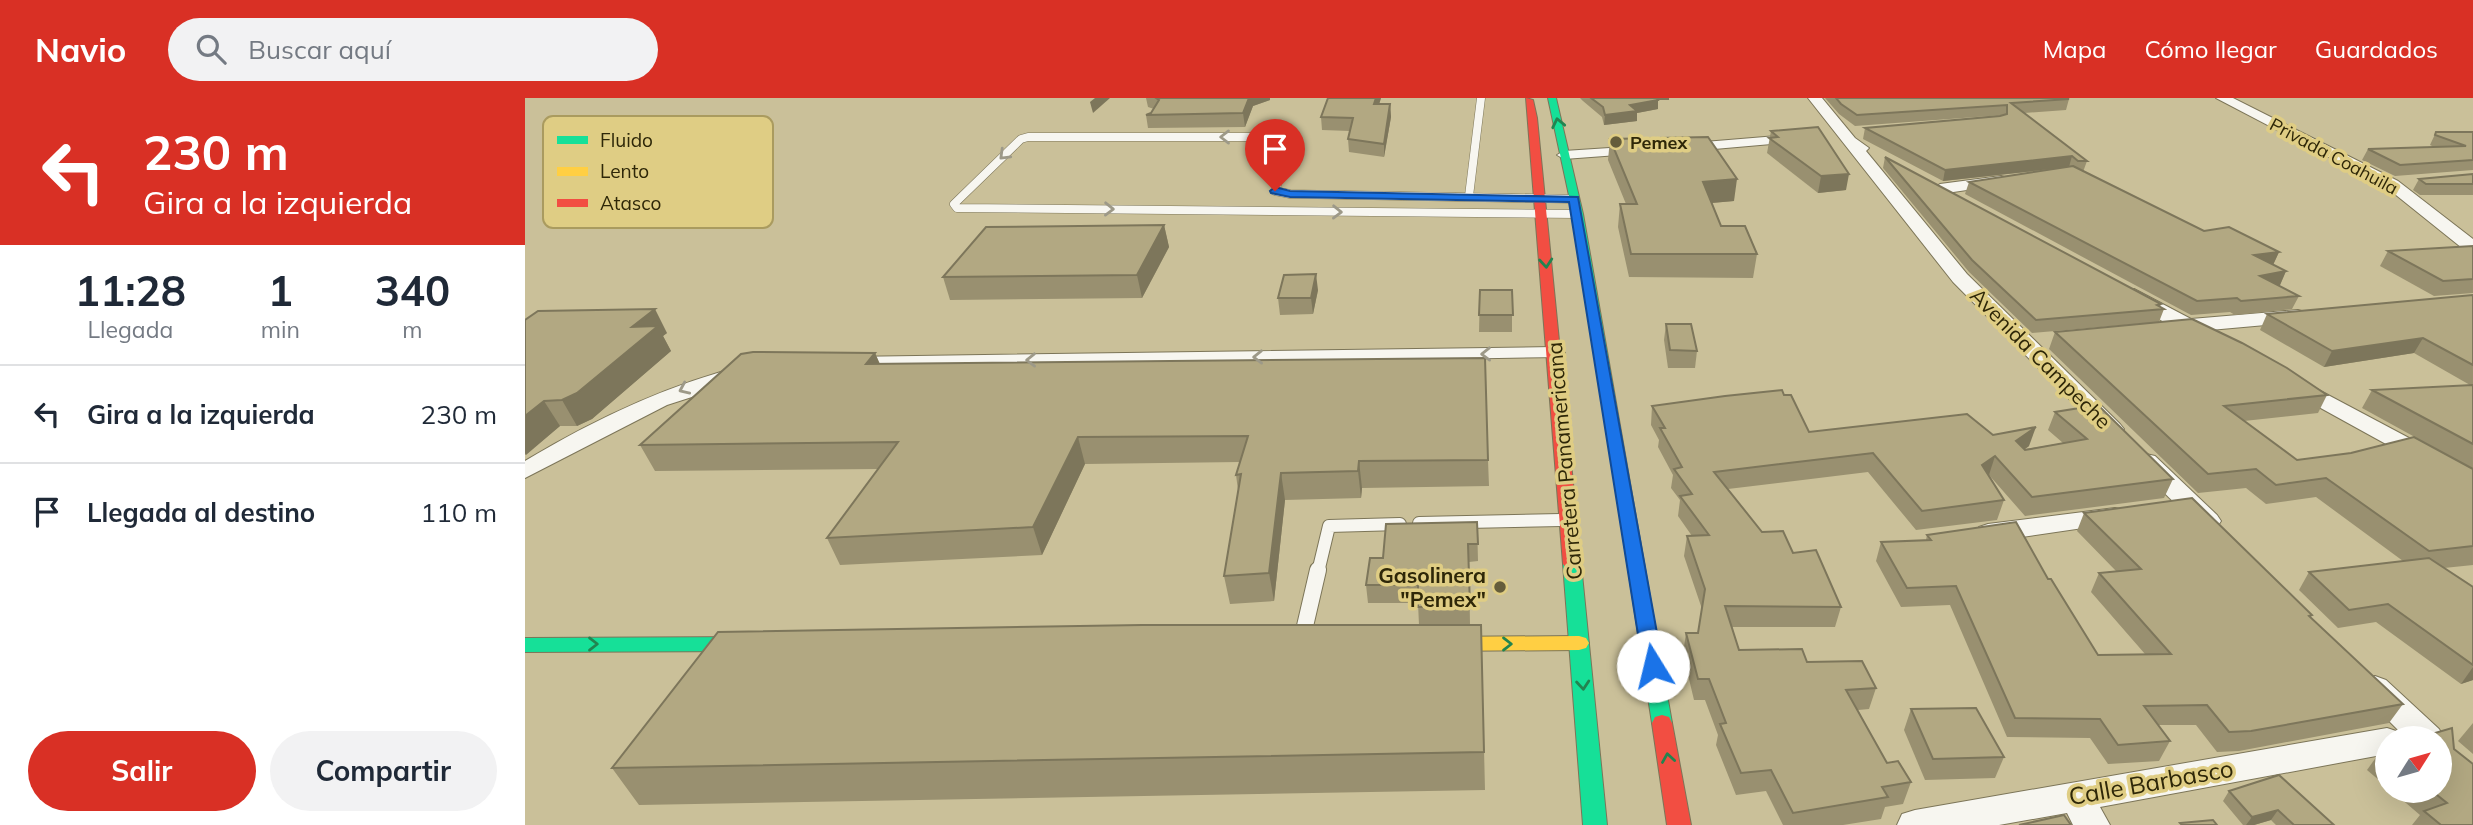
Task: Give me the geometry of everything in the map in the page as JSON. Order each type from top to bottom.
[{"type":"main road","name":"Carretera Panamericana","points":[[1529,98],[1595,825]]},
{"type":"main road","points":[[1552,98],[1576,207],[1679,825]]},
{"type":"main road","points":[[1426,644],[1580,643]]},
{"type":"main road","points":[[525,645],[774,644]]},
{"type":"street","name":"Avenida Campeche","points":[[1815,98],[1851,135],[1960,278],[2221,534]]},
{"type":"street","name":"Privada Coahuila","points":[[2223,98],[2392,184],[2473,248]]},
{"type":"street","points":[[1564,155],[1851,135],[1895,165]]},
{"type":"street","points":[[1917,177],[1973,207]]},
{"type":"street","points":[[1940,189],[2023,179]]},
{"type":"street","points":[[2392,184],[2419,182]]},
{"type":"street","points":[[2120,287],[2224,345]]},
{"type":"street","points":[[2161,329],[2324,314]]},
{"type":"street","points":[[2023,342],[2051,340]]},
{"type":"street","points":[[823,363],[1554,353]]},
{"type":"street","points":[[525,471],[589,432],[701,382],[768,367]]},
{"type":"street","points":[[2283,378],[2473,482]]},
{"type":"street","points":[[2165,509],[2192,505]]},
{"type":"street","points":[[1961,536],[2137,513]]},
{"type":"street","points":[[2355,668],[2411,726]]},
{"type":"street","name":"Calle Barbasco","points":[[1915,825],[2375,743]]},
{"type":"street","points":[[2075,795],[2092,825]]},
{"type":"lane","points":[[1469,196],[1481,98]]},
{"type":"lane","points":[[1028,137],[1279,137],[1291,141],[1275,191],[1290,194],[1469,196],[1541,207],[1576,207],[957,208],[954,204],[1021,139],[1028,137]]},
{"type":"lane","points":[[1301,644],[1329,526],[1569,520]]},
{"type":"building","points":[[1156,98],[1249,98],[1243,113],[1146,115],[1151,113],[1159,100]]},
{"type":"building","points":[[1328,98],[1376,98],[1374,104],[1390,104],[1384,144],[1348,139],[1353,118],[1321,117]]},
{"type":"building","points":[[1591,98],[1658,100],[1630,105],[1637,111],[1605,115],[1603,107]]},
{"type":"building","points":[[1836,98],[2066,98],[2069,99],[2011,103],[2087,161],[2078,161],[2072,156],[1945,170],[1865,128],[2000,116],[2007,114],[2007,105],[1857,115]]},
{"type":"building","points":[[1818,127],[1849,174],[1821,176],[1769,138],[1778,137],[1771,131]]},
{"type":"building","points":[[2436,132],[2473,132],[2473,160],[2400,165],[2368,149],[2466,146],[2435,135]]},
{"type":"building","points":[[1708,137],[1737,179],[1703,182],[1721,226],[1745,226],[1757,254],[1631,254],[1620,204],[1637,204],[1610,139]]},
{"type":"building","points":[[1885,157],[2161,304],[2157,305],[2164,309],[2036,320],[1972,260]]},
{"type":"building","points":[[2073,166],[2204,231],[2229,227],[2279,252],[2254,255],[2286,271],[2260,276],[2299,296],[2241,301],[2237,298],[2197,301],[1969,182]]},
{"type":"building","points":[[2473,174],[2473,184],[2426,184],[2419,179]]},
{"type":"building","points":[[1164,225],[1137,275],[943,277],[986,227]]},
{"type":"building","points":[[2473,246],[2473,279],[2443,281],[2388,251]]},
{"type":"building","points":[[1316,274],[1311,298],[1278,298],[1284,275]]},
{"type":"building","points":[[1480,290],[1512,290],[1513,315],[1479,315]]},
{"type":"building","points":[[2473,295],[2473,365],[2423,338],[2332,351],[2267,314]]},
{"type":"building","points":[[655,309],[632,327],[658,326],[577,393],[562,400],[544,401],[525,416],[525,320],[538,311]]},
{"type":"building","points":[[2192,319],[2287,368],[2327,395],[2224,406],[2297,460],[2351,453],[2414,437],[2473,469],[2473,546],[2429,551],[2326,478],[2276,485],[2256,469],[2208,474],[2055,332]]},
{"type":"building","points":[[1666,324],[1691,324],[1697,351],[1670,350]]},
{"type":"building","points":[[875,353],[866,364],[1485,358],[1488,460],[1359,461],[1358,471],[1281,473],[1269,573],[1224,576],[1241,474],[1236,475],[1248,436],[1078,437],[1033,527],[827,538],[898,442],[640,445],[741,354]]},
{"type":"building","points":[[2473,385],[2473,444],[2372,390]]},
{"type":"building","points":[[1782,390],[1784,395],[1791,395],[1809,432],[1967,414],[1993,435],[2036,427],[2016,441],[2025,450],[2087,439],[2055,412],[2098,405],[2173,479],[2032,497],[1995,456],[1982,465],[2004,500],[1922,511],[1873,453],[1714,472],[1762,532],[1783,531],[1793,553],[1816,550],[1841,607],[1725,606],[1739,650],[1802,649],[1807,662],[1862,661],[1876,688],[1846,690],[1887,763],[1898,761],[1911,782],[1882,787],[1888,797],[1793,813],[1771,770],[1741,773],[1720,724],[1726,723],[1709,679],[1698,679],[1686,633],[1698,633],[1705,589],[1687,536],[1709,535],[1680,496],[1692,494],[1674,469],[1682,467],[1660,428],[1665,428],[1652,406]]},
{"type":"building","points":[[2192,498],[2312,615],[2309,616],[2403,704],[2251,731],[2229,732],[2207,705],[2144,706],[2170,741],[2118,745],[2100,719],[2015,718],[1956,586],[1907,588],[1881,542],[1931,540],[1927,535],[2016,522],[2048,579],[2051,579],[2098,655],[2171,654],[2099,573],[2141,569],[2084,513]]},
{"type":"building","points":[[1477,522],[1478,544],[1468,544],[1470,607],[1418,607],[1418,585],[1366,585],[1370,558],[1383,558],[1386,524]]},
{"type":"building","points":[[2429,558],[2473,587],[2473,665],[2388,604],[2349,610],[2309,572]]},
{"type":"building","points":[[1142,625],[1481,625],[1484,752],[612,768],[718,632]]},
{"type":"building","points":[[1976,708],[2004,757],[1933,759],[1911,709]]},
{"type":"building","points":[[2452,728],[2454,749],[2473,764],[2473,825],[2441,825],[2424,811],[2452,803]]},
{"type":"building","points":[[2279,775],[2334,825],[2294,825],[2278,810],[2252,817],[2229,791]]},
{"type":"building","points":[[2064,815],[2071,825],[2019,825]]},
{"type":"building","points":[[2213,820],[2217,825],[2180,823]]},
{"type":"traffic: fast","points":[[1552,98],[1578,214],[1662,723]]},
{"type":"traffic: fast","points":[[1572,564],[1595,825]]},
{"type":"traffic: fast","points":[[525,645],[754,644]]},
{"type":"traffic: slow","points":[[1437,644],[1579,643]]},
{"type":"traffic: jam","points":[[1529,100],[1533,118],[1572,564]]},
{"type":"traffic: jam","points":[[1662,723],[1679,825]]},
{"type":"place","name":"Pemex","points":[[1616,142]]},
{"type":"place","name":"Gasolinera \"Pemex\"","points":[[1500,587]]},
{"type":"route","points":[[1275,191],[1290,194],[1574,199],[1653,666]]}]
